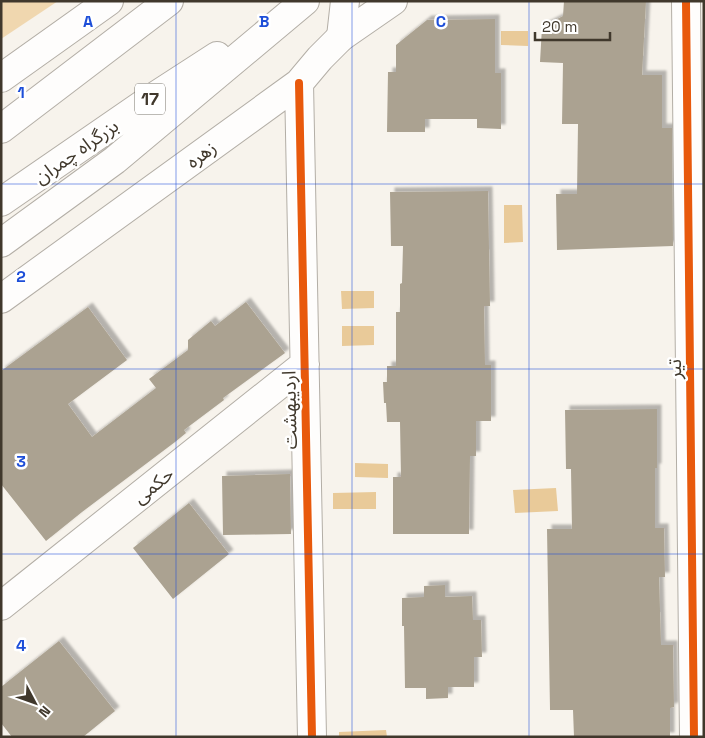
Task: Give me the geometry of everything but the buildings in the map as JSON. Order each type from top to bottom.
[{"type":"main road","points":[[1,78],[109,1]]},
{"type":"main road","points":[[1,129],[170,1]]},
{"type":"main road","points":[[1,243],[114,160],[303,1]]},
{"type":"main road","name":"بزرگراه چمران","points":[[1,202],[149,100],[303,1]]},
{"type":"main road","points":[[341,37],[345,1]]},
{"type":"main road","name":"زهره","points":[[1,299],[299,83],[341,37],[393,1]]},
{"type":"main road","name":"تیر","points":[[686,1],[698,517],[694,737]]},
{"type":"main road","name":"اردیبهشت","points":[[299,83],[312,737]]},
{"type":"main road","name":"حکمی","points":[[1,606],[305,364]]},
{"type":"shaded area","points":[[1,1],[58,1],[1,39]]},
{"type":"shaded area","points":[[501,31],[528,31],[528,46],[501,45]]},
{"type":"shaded area","points":[[504,205],[522,205],[523,242],[504,243]]},
{"type":"shaded area","points":[[341,291],[374,291],[374,308],[342,309]]},
{"type":"shaded area","points":[[342,326],[374,326],[374,345],[342,346]]},
{"type":"shaded area","points":[[355,463],[388,464],[388,478],[355,477]]},
{"type":"shaded area","points":[[556,488],[558,511],[515,513],[513,490]]},
{"type":"shaded area","points":[[376,492],[376,509],[333,509],[333,493]]},
{"type":"shaded area","points":[[386,730],[387,737],[339,737],[339,732]]},
{"type":"cycle path","points":[[686,1],[694,737]]},
{"type":"cycle path","points":[[299,83],[312,737]]}]
